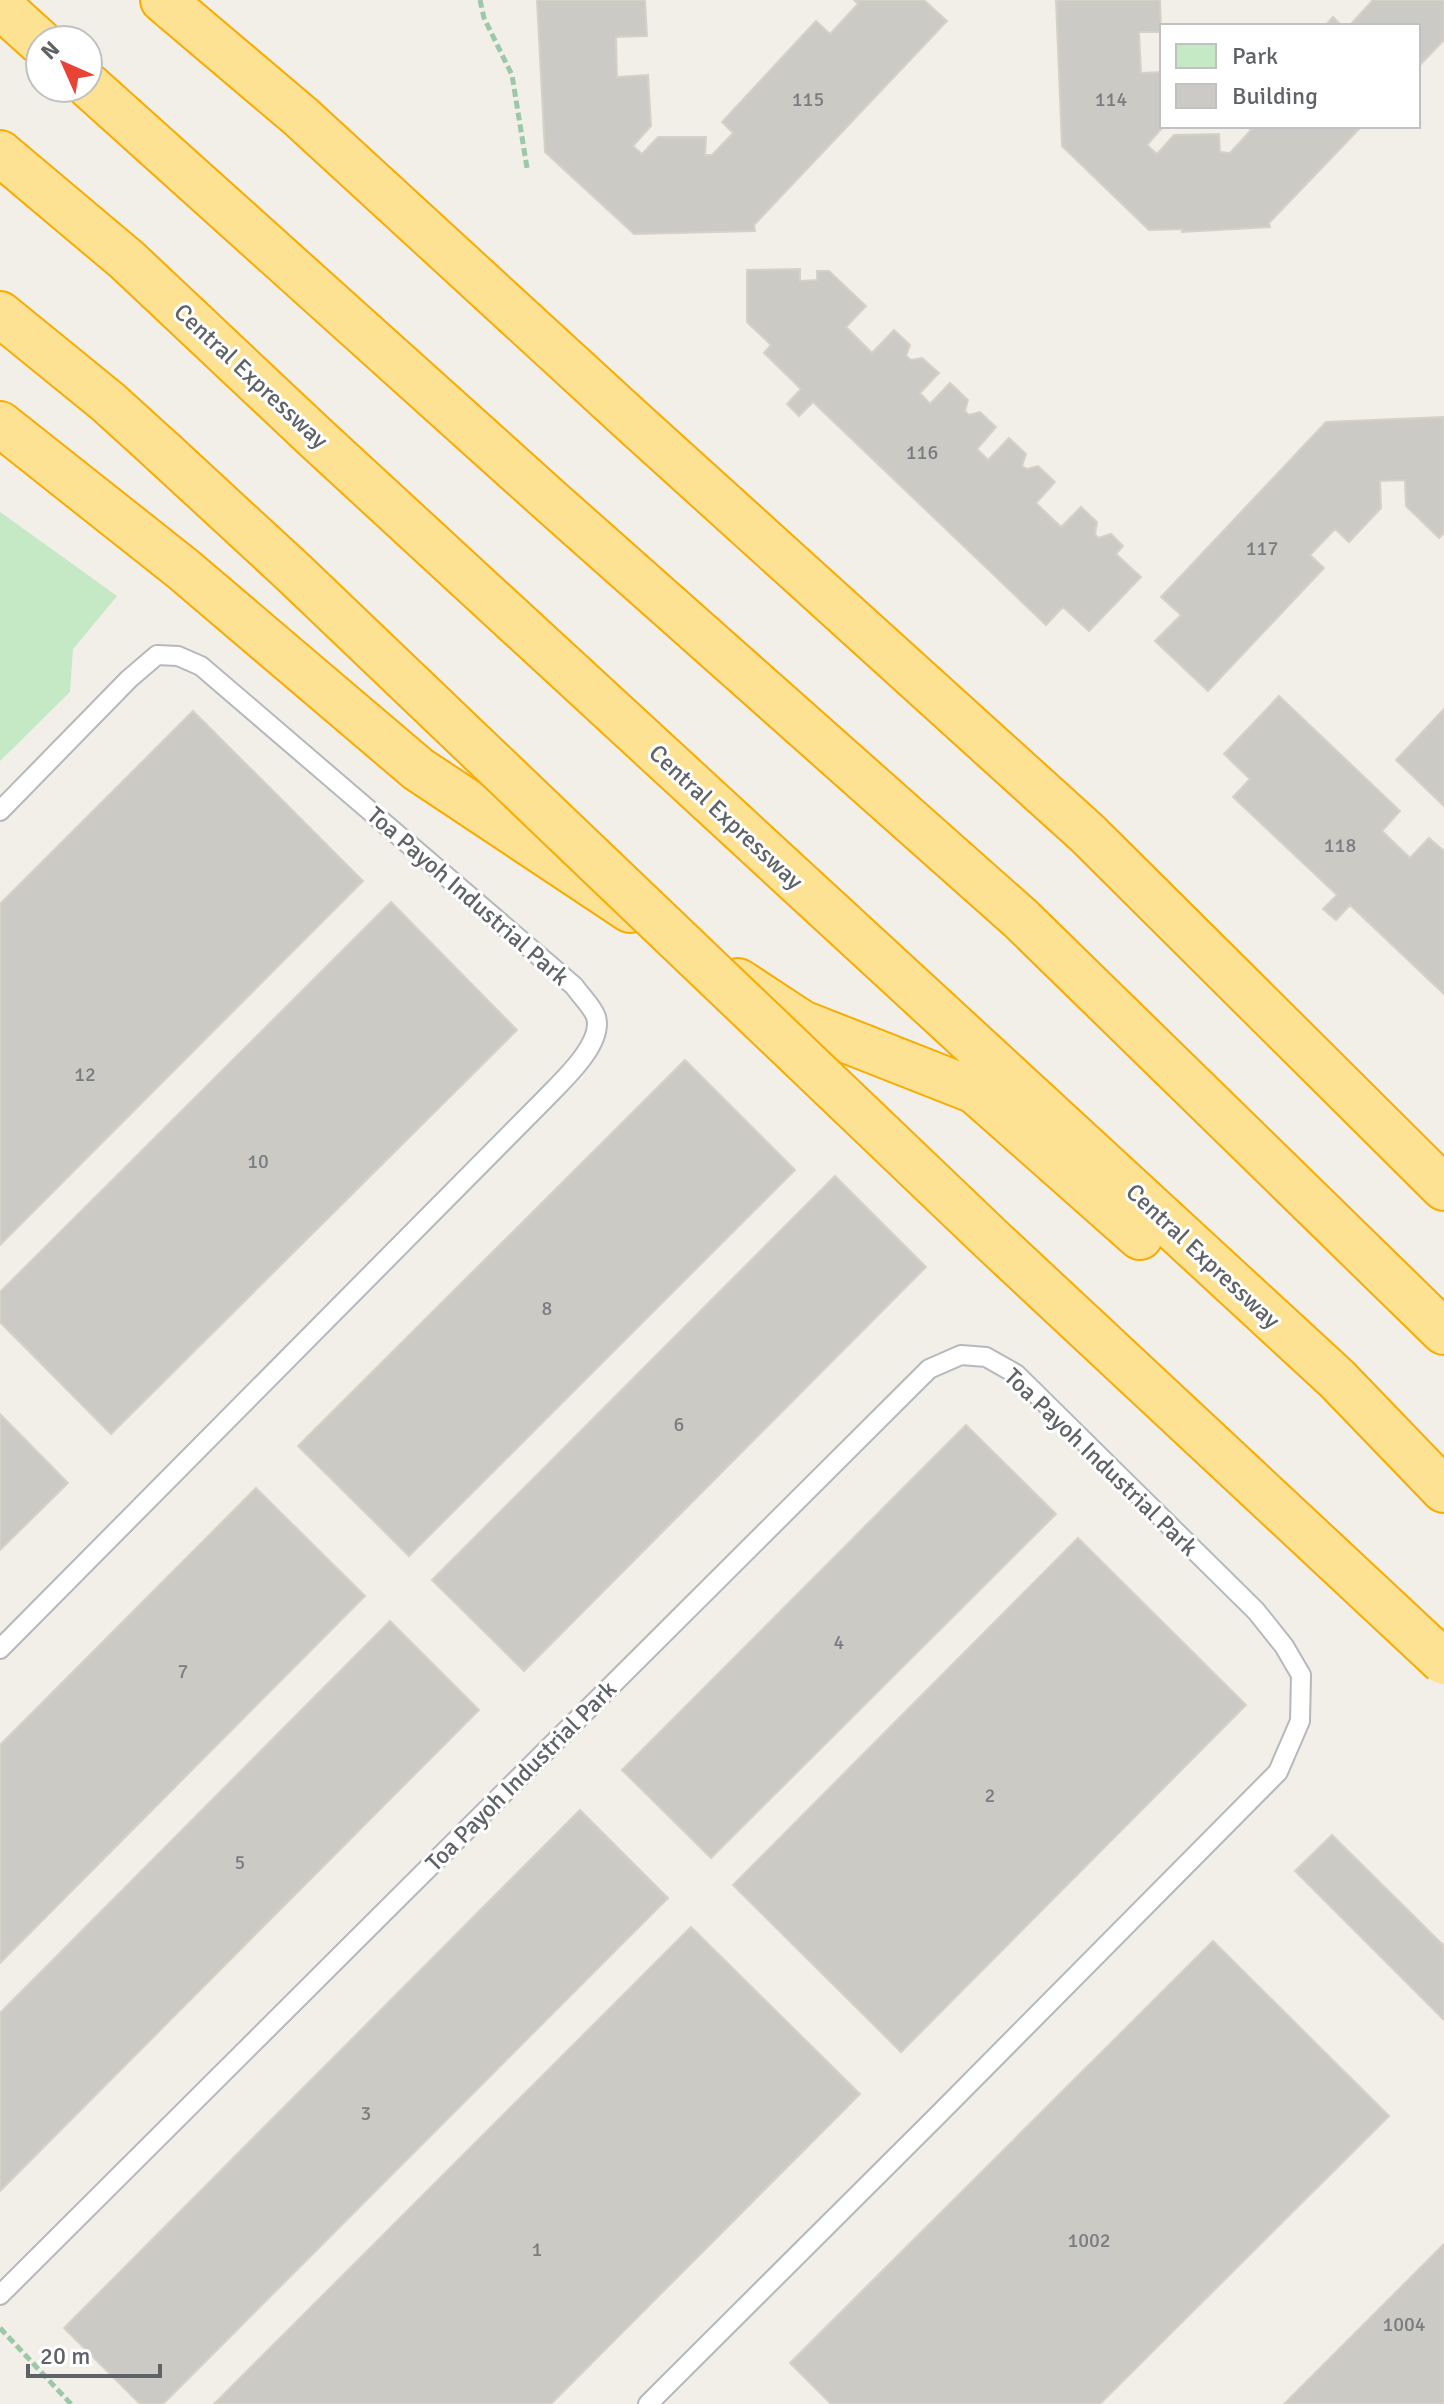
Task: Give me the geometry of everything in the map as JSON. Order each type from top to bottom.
[{"type":"highway","points":[[163,0],[300,116],[1088,834],[1444,1188]]},
{"type":"highway","points":[[0,6],[24,28]]},
{"type":"highway","points":[[104,99],[1020,918],[1444,1332]]},
{"type":"highway","name":"Central Expressway","points":[[0,153],[127,260],[1337,1379],[1444,1490]]},
{"type":"highway","points":[[0,314],[108,402],[304,583],[991,1239],[1444,1662]]},
{"type":"highway","points":[[0,340],[108,402]]},
{"type":"highway","points":[[0,424],[183,569],[418,769],[802,1023],[975,1091],[1264,1350],[1287,1362],[1337,1379]]},
{"type":"lane","name":"Toa Payoh Industrial Park","points":[[0,811],[129,679],[157,655],[178,656],[201,666],[574,986],[596,1017],[595,1037],[578,1064],[553,1091],[0,1649]]},
{"type":"lane","name":"Toa Payoh Industrial Park","points":[[0,2295],[929,1369],[961,1355],[986,1357],[1016,1374],[1256,1611],[1284,1646],[1301,1675],[1300,1721],[1278,1772],[648,2404]]},
{"type":"path","points":[[480,0],[484,18],[512,75],[527,168]]},
{"type":"path","points":[[0,2328],[71,2404]]},
{"type":"green space","points":[[0,512],[117,596],[73,649],[70,692],[0,761]]},
{"type":"building","points":[[537,0],[645,0],[647,36],[616,37],[617,77],[648,75],[651,126],[633,146],[642,154],[658,137],[706,137],[705,155],[712,155],[733,133],[722,122],[816,21],[830,34],[858,4],[854,0],[924,0],[947,21],[754,225],[755,231],[634,234],[545,152]]},
{"type":"building","points":[[1056,0],[1160,0],[1160,32],[1139,32],[1141,73],[1160,72],[1162,128],[1147,145],[1157,154],[1174,135],[1219,134],[1220,152],[1230,153],[1251,130],[1249,128],[1360,128],[1269,223],[1270,227],[1182,232],[1183,229],[1149,230],[1062,146]]},
{"type":"building","points":[[1373,0],[1444,0],[1444,40],[1420,65],[1420,24],[1351,24]]},
{"type":"building","points":[[1333,17],[1340,24],[1327,24]]},
{"type":"building","points":[[800,269],[800,281],[817,280],[817,271],[829,271],[866,306],[846,327],[872,353],[894,330],[910,345],[906,356],[911,360],[922,358],[939,373],[920,393],[930,404],[950,383],[968,400],[965,411],[969,415],[980,412],[996,427],[977,449],[988,460],[1009,438],[1026,454],[1022,466],[1027,469],[1038,466],[1055,482],[1036,503],[1061,527],[1081,507],[1097,522],[1095,534],[1098,538],[1111,534],[1123,546],[1116,554],[1141,577],[1089,631],[1063,607],[1046,625],[813,402],[799,416],[787,404],[801,389],[764,353],[771,345],[747,322],[747,270]]},
{"type":"building","points":[[1444,417],[1444,533],[1439,538],[1406,506],[1405,480],[1380,481],[1381,508],[1349,542],[1335,529],[1310,555],[1324,568],[1208,691],[1155,641],[1181,615],[1161,597],[1326,422]]},
{"type":"building","points":[[1279,696],[1400,811],[1382,831],[1410,858],[1429,838],[1444,851],[1444,994],[1350,905],[1336,920],[1323,909],[1337,895],[1233,797],[1250,779],[1224,754]]},
{"type":"building","points":[[1444,709],[1444,806],[1396,760]]},
{"type":"building","points":[[193,711],[363,881],[0,1245],[0,904]]},
{"type":"building","points":[[391,902],[517,1030],[111,1434],[0,1322],[0,1292]]},
{"type":"building","points":[[685,1060],[795,1170],[409,1556],[298,1446]]},
{"type":"building","points":[[835,1176],[926,1267],[524,1671],[432,1580]]},
{"type":"building","points":[[0,1414],[68,1483],[0,1550]]},
{"type":"building","points":[[966,1425],[1056,1514],[711,1858],[622,1770]]},
{"type":"building","points":[[256,1488],[365,1596],[0,1963],[0,1745]]},
{"type":"building","points":[[1078,1538],[1246,1705],[901,2052],[733,1885]]},
{"type":"building","points":[[390,1621],[479,1710],[0,2191],[0,2013]]},
{"type":"building","points":[[580,1810],[668,1898],[163,2404],[140,2404],[64,2328]]},
{"type":"building","points":[[1332,1835],[1444,1944],[1444,2020],[1295,1871]]},
{"type":"building","points":[[691,1927],[860,2094],[551,2404],[214,2404]]},
{"type":"building","points":[[1213,1941],[1389,2116],[1100,2404],[831,2404],[790,2363]]},
{"type":"building","points":[[1444,2244],[1444,2404],[1284,2404]]}]
